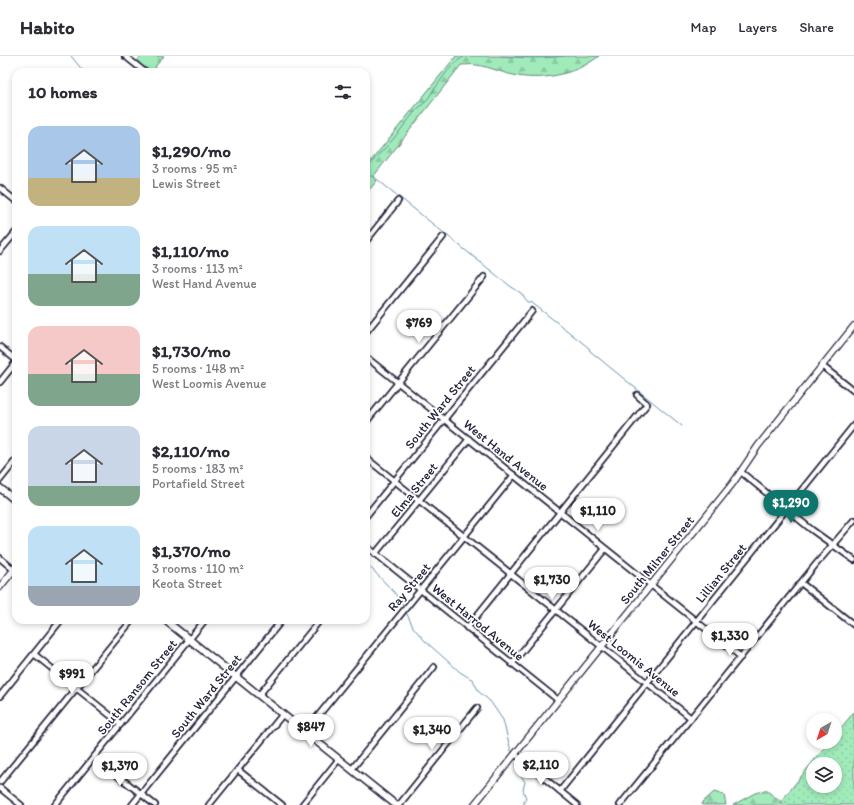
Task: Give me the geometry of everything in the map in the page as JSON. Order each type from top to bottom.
[{"type":"main road","points":[[0,488],[12,498]]},
{"type":"main road","points":[[170,624],[398,805]]},
{"type":"street","points":[[125,56],[140,68]]},
{"type":"street","points":[[0,188],[12,198]]},
{"type":"street","points":[[370,236],[398,201]]},
{"type":"street","points":[[0,252],[12,237]]},
{"type":"street","points":[[370,327],[443,237]]},
{"type":"street","points":[[370,417],[484,277]]},
{"type":"street","name":"South Ward Street","points":[[370,511],[532,311]]},
{"type":"street","name":"South Milner Street","points":[[474,805],[741,472],[758,446],[854,326]]},
{"type":"street","points":[[0,347],[12,358]]},
{"type":"street","name":"West Hand Avenue","points":[[370,360],[741,657]]},
{"type":"street","points":[[0,382],[12,366]]},
{"type":"street","points":[[822,366],[854,391]]},
{"type":"street","points":[[467,628],[648,404],[637,395]]},
{"type":"street","name":"Lillian Street","points":[[560,791],[854,424]]},
{"type":"street","name":"Elma Street","points":[[376,554],[469,439]]},
{"type":"street","name":"West Loomis Avenue","points":[[370,461],[692,718]]},
{"type":"street","points":[[0,480],[12,465]]},
{"type":"street","points":[[741,472],[812,530],[854,560]]},
{"type":"street","name":"Ray Street","points":[[305,732],[514,475]]},
{"type":"street","points":[[620,805],[854,520]]},
{"type":"street","points":[[512,664],[605,548]]},
{"type":"street","name":"West Harrod Avenue","points":[[370,549],[558,700]]},
{"type":"street","points":[[0,558],[12,566]]},
{"type":"street","points":[[0,587],[12,572]]},
{"type":"street","points":[[801,583],[854,625]]},
{"type":"street","points":[[0,696],[58,624]]},
{"type":"street","points":[[0,782],[129,624]]},
{"type":"street","name":"South Ransom Street","points":[[55,805],[202,624]]},
{"type":"street","name":"South Ward Street","points":[[132,805],[279,624]]},
{"type":"street","points":[[259,695],[317,624]]},
{"type":"street","points":[[34,654],[121,724]]},
{"type":"street","points":[[352,769],[434,667]]},
{"type":"street","points":[[398,805],[477,708]]},
{"type":"street","points":[[209,805],[283,714]]},
{"type":"street","points":[[516,754],[577,805]]},
{"type":"street","points":[[94,757],[155,805]]},
{"type":"street","points":[[302,805],[339,759]]},
{"type":"street","points":[[238,770],[282,805]]},
{"type":"street","points":[[0,788],[21,805]]},
{"type":"green space","points":[[141,56],[164,56],[155,67],[156,68],[140,68],[135,64]]},
{"type":"green space","points":[[456,56],[599,56],[591,62],[571,71],[539,77],[513,75],[477,65],[461,65],[373,177],[377,181],[370,189],[370,162]]},
{"type":"green space","points":[[854,712],[854,805],[778,805],[806,770],[806,793],[842,793],[842,757],[817,757],[823,749],[842,749],[842,727]]},
{"type":"green space","points":[[766,790],[781,802],[778,805],[733,805],[755,793]]},
{"type":"green space","points":[[714,792],[724,795],[726,805],[702,805],[703,802]]},
{"type":"waterway","points":[[71,56],[81,68]]},
{"type":"waterway","points":[[370,166],[375,158],[393,140],[416,110],[430,96],[453,65],[465,56]]},
{"type":"waterway","points":[[501,56],[532,58],[564,56]]},
{"type":"waterway","points":[[370,176],[373,176],[510,286],[521,293],[528,302],[531,302],[589,348],[590,351],[682,426]]},
{"type":"waterway","points":[[370,567],[394,592],[403,605]]},
{"type":"waterway","points":[[406,612],[413,627],[425,641],[460,672],[473,680],[479,692],[490,701],[503,720],[511,751]]},
{"type":"waterway","points":[[516,764],[525,782],[523,790],[526,798],[524,800],[524,805]]}]
